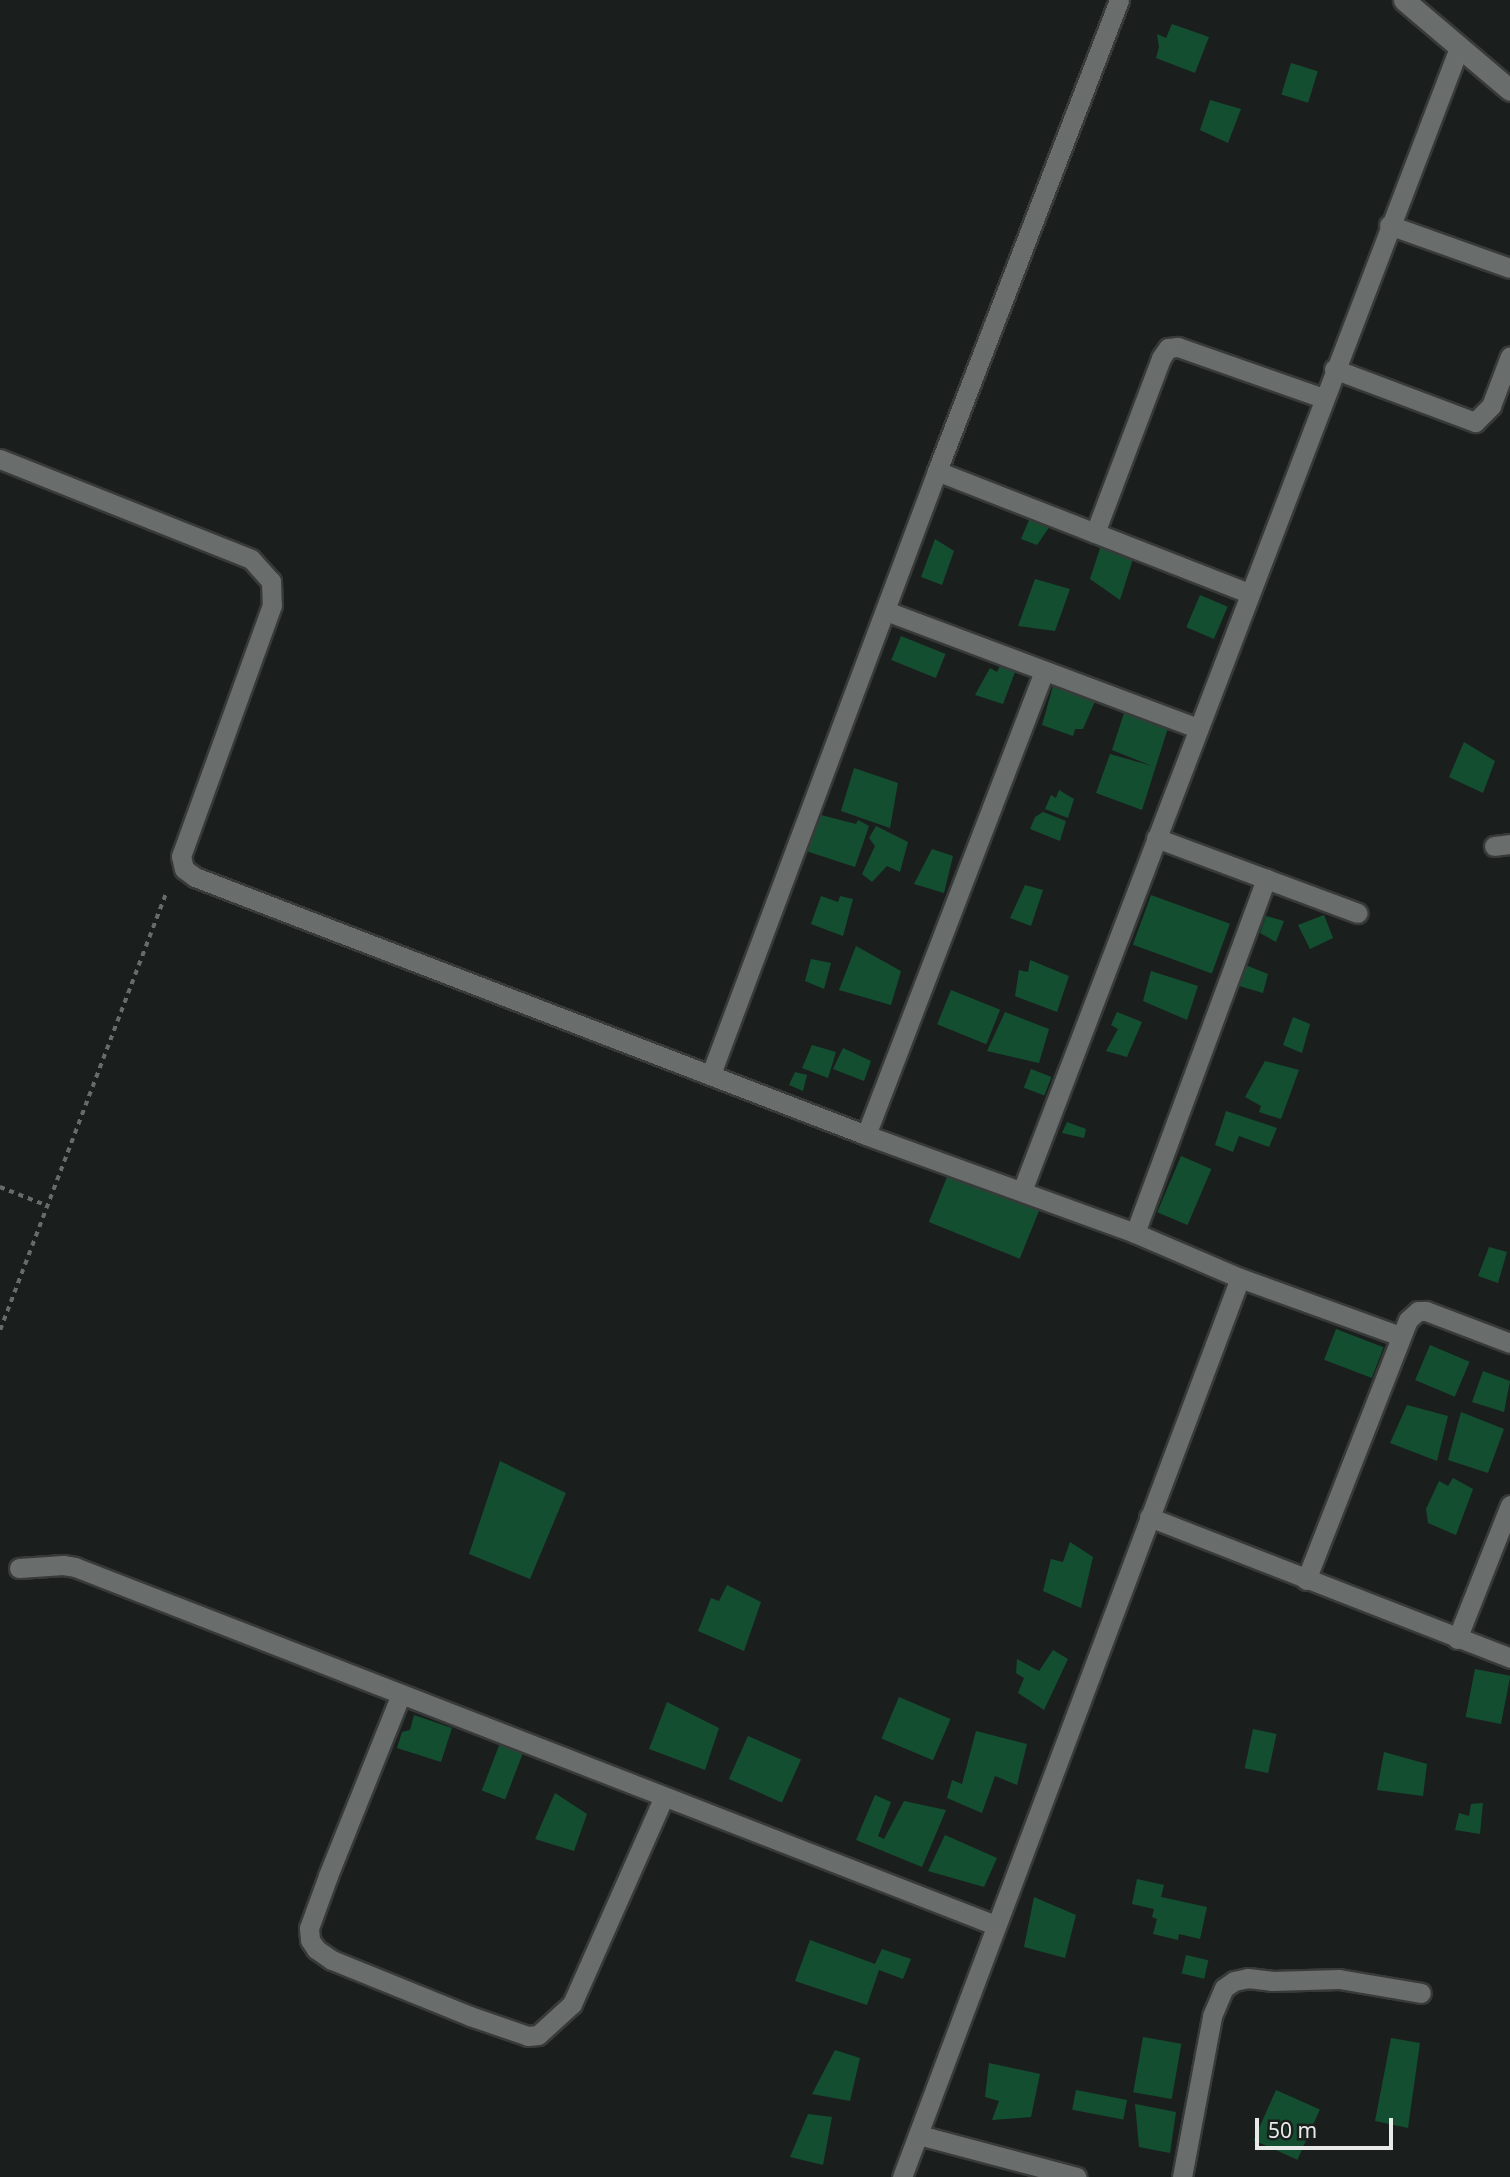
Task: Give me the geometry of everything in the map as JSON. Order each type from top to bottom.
[{"type":"street","points":[[712,1074],[937,471],[1119,0]]},
{"type":"street","points":[[1404,0],[1510,90]]},
{"type":"street","points":[[1022,1191],[1334,369],[1459,48]]},
{"type":"street","points":[[1390,225],[1510,268]]},
{"type":"street","points":[[1096,533],[1161,358],[1168,348],[1178,347],[1323,398]]},
{"type":"street","points":[[1334,369],[1475,422],[1490,406],[1510,356]]},
{"type":"street","points":[[0,459],[251,559],[271,581],[272,605],[181,856],[184,869],[194,877],[866,1135],[1135,1233],[1240,1278],[1400,1336]]},
{"type":"street","points":[[937,471],[1249,593]]},
{"type":"street","points":[[886,611],[1198,728]]},
{"type":"street","points":[[866,1135],[1044,671]]},
{"type":"street","points":[[1156,838],[1358,913]]},
{"type":"street","points":[[1135,1233],[1266,878]]},
{"type":"street","points":[[902,2177],[1240,1278]]},
{"type":"street","points":[[1306,1580],[1408,1321],[1418,1311],[1426,1311],[1510,1343]]},
{"type":"street","points":[[1457,1639],[1510,1505]]},
{"type":"street","points":[[1149,1517],[1510,1658]]},
{"type":"street","points":[[19,1568],[63,1565],[75,1567],[995,1925]]},
{"type":"street","points":[[401,1694],[328,1875],[309,1928],[310,1940],[316,1949],[332,1960],[457,2011],[528,2036],[538,2035],[567,2010],[581,1990],[664,1796]]},
{"type":"street","points":[[1182,2177],[1212,2016],[1224,1988],[1234,1981],[1248,1978],[1273,1981],[1339,1979],[1421,1993]]},
{"type":"street","points":[[919,2134],[1077,2177]]},
{"type":"path","points":[[0,1330],[166,893]]},
{"type":"path","points":[[0,1187],[48,1206]]},
{"type":"building","points":[[1172,24],[1209,37],[1195,73],[1156,58],[1159,47],[1157,34],[1166,38]]},
{"type":"building","points":[[1291,63],[1318,71],[1308,103],[1281,95]]},
{"type":"building","points":[[1210,100],[1241,109],[1228,143],[1200,130]]},
{"type":"building","points":[[1032,513],[1052,523],[1037,545],[1021,539]]},
{"type":"building","points":[[935,539],[954,551],[942,585],[921,577]]},
{"type":"building","points":[[1101,545],[1133,559],[1120,600],[1090,579]]},
{"type":"building","points":[[1035,579],[1070,589],[1055,631],[1018,626]]},
{"type":"building","points":[[1200,595],[1228,607],[1214,639],[1186,627]]},
{"type":"building","points":[[901,636],[946,654],[936,678],[891,660]]},
{"type":"building","points":[[1001,664],[1015,672],[1003,704],[975,695],[990,668],[997,672]]},
{"type":"building","points":[[1055,679],[1096,699],[1083,729],[1075,729],[1073,736],[1042,725]]},
{"type":"building","points":[[1125,710],[1168,728],[1142,810],[1096,793],[1110,754],[1152,766],[1112,750]]},
{"type":"building","points":[[1464,742],[1495,761],[1483,793],[1449,777]]},
{"type":"building","points":[[854,768],[898,783],[890,828],[841,811]]},
{"type":"building","points":[[1059,790],[1074,799],[1068,818],[1045,809],[1051,795],[1056,798]]},
{"type":"building","points":[[1043,812],[1066,821],[1060,841],[1030,829],[1035,817]]},
{"type":"building","points":[[821,815],[856,824],[858,820],[869,826],[855,867],[806,851]]},
{"type":"building","points":[[876,826],[908,842],[900,872],[887,866],[872,882],[862,874],[875,846],[869,838]]},
{"type":"building","points":[[932,849],[953,856],[944,893],[914,884]]},
{"type":"building","points":[[1025,885],[1043,890],[1031,926],[1010,918]]},
{"type":"building","points":[[1151,895],[1230,924],[1212,974],[1133,945]]},
{"type":"building","points":[[821,896],[838,902],[840,896],[853,899],[843,936],[811,924]]},
{"type":"building","points":[[1324,915],[1333,938],[1310,949],[1298,925]]},
{"type":"building","points":[[1266,916],[1284,921],[1276,942],[1260,933]]},
{"type":"building","points":[[856,946],[901,971],[891,1005],[839,990]]},
{"type":"building","points":[[811,959],[831,963],[824,989],[805,981]]},
{"type":"building","points":[[1030,960],[1069,976],[1057,1012],[1015,996],[1019,970],[1028,972]]},
{"type":"building","points":[[1243,964],[1268,974],[1263,993],[1236,985]]},
{"type":"building","points":[[1151,971],[1198,986],[1187,1020],[1143,1001]]},
{"type":"building","points":[[951,990],[1000,1010],[986,1044],[937,1024]]},
{"type":"building","points":[[1005,1012],[1049,1029],[1039,1063],[987,1051]]},
{"type":"building","points":[[1117,1012],[1142,1022],[1127,1057],[1106,1051],[1118,1029],[1111,1025]]},
{"type":"building","points":[[1293,1017],[1310,1024],[1302,1053],[1283,1045]]},
{"type":"building","points":[[812,1045],[836,1052],[828,1078],[802,1068]]},
{"type":"building","points":[[843,1048],[871,1061],[864,1081],[833,1069]]},
{"type":"building","points":[[1265,1061],[1299,1070],[1281,1119],[1259,1112],[1261,1106],[1245,1097]]},
{"type":"building","points":[[1031,1069],[1052,1077],[1044,1096],[1024,1088]]},
{"type":"building","points":[[795,1072],[807,1075],[803,1091],[789,1085]]},
{"type":"building","points":[[1226,1111],[1277,1128],[1269,1147],[1239,1136],[1233,1152],[1215,1145]]},
{"type":"building","points":[[1067,1122],[1086,1129],[1084,1138],[1062,1133]]},
{"type":"building","points":[[1181,1156],[1211,1169],[1188,1225],[1157,1212]]},
{"type":"building","points":[[949,1172],[1040,1209],[1020,1259],[929,1222]]},
{"type":"building","points":[[1489,1247],[1507,1252],[1498,1283],[1478,1276]]},
{"type":"building","points":[[1336,1329],[1384,1347],[1372,1378],[1324,1360]]},
{"type":"building","points":[[1430,1345],[1470,1362],[1455,1397],[1415,1380]]},
{"type":"building","points":[[1483,1371],[1510,1381],[1504,1412],[1472,1402]]},
{"type":"building","points":[[1407,1405],[1448,1416],[1437,1461],[1390,1443]]},
{"type":"building","points":[[1461,1412],[1504,1429],[1488,1473],[1448,1460]]},
{"type":"building","points":[[500,1461],[566,1493],[530,1579],[469,1554]]},
{"type":"building","points":[[1453,1478],[1473,1489],[1456,1535],[1428,1523],[1426,1509],[1439,1481],[1448,1486]]},
{"type":"building","points":[[1070,1542],[1093,1557],[1081,1608],[1043,1591],[1051,1559],[1063,1562]]},
{"type":"building","points":[[727,1585],[761,1602],[744,1651],[698,1631],[711,1598],[719,1601]]},
{"type":"building","points":[[1053,1650],[1068,1659],[1044,1710],[1018,1693],[1024,1678],[1016,1673],[1017,1659],[1039,1671]]},
{"type":"building","points":[[1475,1669],[1510,1676],[1501,1724],[1466,1717]]},
{"type":"building","points":[[899,1697],[951,1719],[933,1760],[881,1738]]},
{"type":"building","points":[[667,1702],[719,1728],[705,1770],[649,1749]]},
{"type":"building","points":[[414,1715],[452,1728],[441,1762],[397,1748],[402,1732],[410,1730]]},
{"type":"building","points":[[1253,1729],[1276,1734],[1268,1773],[1245,1768]]},
{"type":"building","points":[[976,1731],[1027,1744],[1017,1785],[995,1776],[982,1813],[947,1798],[952,1780],[962,1784]]},
{"type":"building","points":[[748,1736],[801,1760],[782,1803],[729,1779]]},
{"type":"building","points":[[500,1743],[523,1752],[505,1800],[482,1791]]},
{"type":"building","points":[[1384,1752],[1427,1764],[1423,1796],[1377,1790]]},
{"type":"building","points":[[555,1793],[587,1814],[574,1851],[535,1839]]},
{"type":"building","points":[[875,1795],[891,1802],[878,1836],[884,1839],[904,1801],[946,1810],[922,1867],[856,1840]]},
{"type":"building","points":[[1483,1803],[1480,1834],[1455,1830],[1459,1813],[1469,1816],[1471,1804]]},
{"type":"building","points":[[945,1835],[997,1858],[984,1887],[928,1871]]},
{"type":"building","points":[[1137,1879],[1164,1885],[1161,1897],[1207,1907],[1200,1939],[1179,1934],[1178,1940],[1153,1934],[1157,1919],[1152,1917],[1154,1909],[1132,1904]]},
{"type":"building","points":[[1034,1897],[1076,1915],[1065,1958],[1024,1947]]},
{"type":"building","points":[[810,1940],[875,1964],[882,1949],[911,1959],[903,1979],[879,1970],[867,2005],[795,1981]]},
{"type":"building","points":[[1186,1955],[1208,1960],[1204,1979],[1182,1974]]},
{"type":"building","points":[[1143,2037],[1181,2044],[1172,2099],[1133,2092]]},
{"type":"building","points":[[1391,2038],[1420,2043],[1408,2128],[1375,2121]]},
{"type":"building","points":[[835,2050],[860,2058],[850,2101],[812,2094]]},
{"type":"building","points":[[989,2063],[1040,2074],[1031,2117],[992,2120],[999,2101],[985,2097]]},
{"type":"building","points":[[1076,2090],[1127,2100],[1123,2120],[1072,2110]]},
{"type":"building","points":[[1276,2090],[1320,2110],[1297,2160],[1254,2140]]},
{"type":"building","points":[[1135,2104],[1176,2112],[1170,2153],[1139,2147]]},
{"type":"building","points":[[808,2114],[832,2117],[823,2165],[790,2157]]}]
